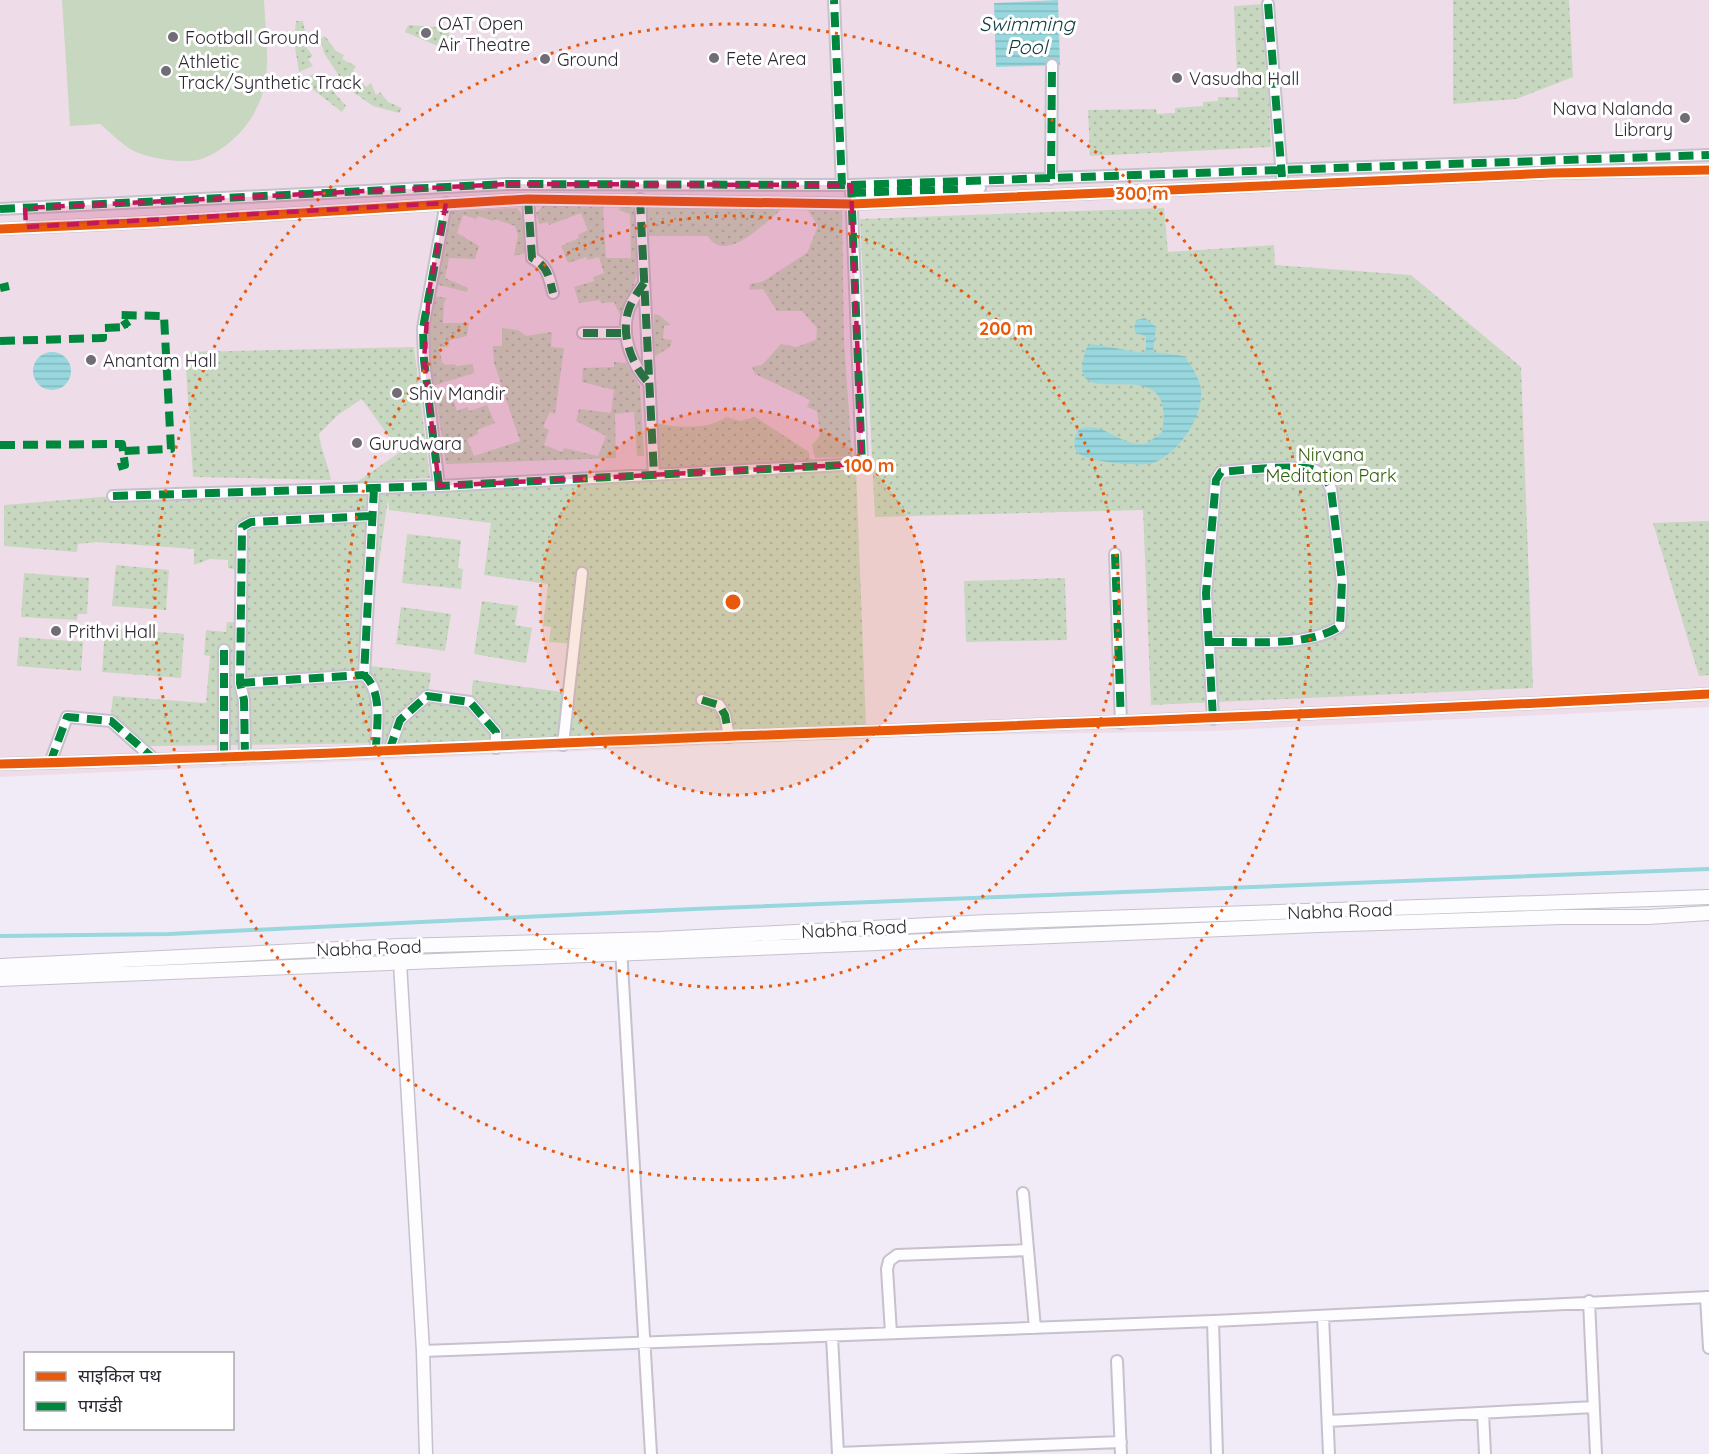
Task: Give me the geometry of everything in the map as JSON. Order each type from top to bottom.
[{"type":"main road","name":"Nabha Road","points":[[0,966],[27,972],[401,963],[987,922],[1709,897]]},
{"type":"main road","name":"Nabha Road","points":[[0,979],[27,972],[399,946],[621,947],[1561,917],[1648,917],[1709,913]]},
{"type":"street","points":[[113,496],[439,486],[862,464],[849,192],[834,0]]},
{"type":"street","points":[[1268,4],[1282,178]]},
{"type":"street","points":[[1051,179],[1052,65]]},
{"type":"street","points":[[1282,178],[1709,155]]},
{"type":"street","points":[[0,229],[156,222],[528,199],[640,199],[1709,162]]},
{"type":"street","points":[[0,209],[595,182],[849,192],[1051,179],[1282,178],[1709,170]]},
{"type":"street","points":[[418,206],[419,189]]},
{"type":"street","points":[[528,199],[532,258],[542,263],[548,272],[553,293]]},
{"type":"street","points":[[640,199],[654,475]]},
{"type":"street","points":[[439,486],[424,360],[423,328],[446,203]]},
{"type":"street","points":[[25,208],[26,227]]},
{"type":"street","points":[[644,283],[628,311],[626,333],[640,374],[649,383]]},
{"type":"street","points":[[583,333],[626,333]]},
{"type":"street","points":[[1209,642],[1310,639],[1329,634],[1340,626],[1342,581],[1331,489],[1325,476],[1312,469],[1221,472],[1216,480],[1206,593],[1213,719]]},
{"type":"street","points":[[364,675],[374,488]]},
{"type":"street","points":[[245,757],[244,700],[240,683],[242,527],[251,522],[372,516]]},
{"type":"street","points":[[1115,554],[1121,723]]},
{"type":"street","points":[[563,745],[582,573]]},
{"type":"street","points":[[224,650],[224,758]]},
{"type":"street","points":[[240,683],[364,675],[371,681],[375,691],[376,752]]},
{"type":"street","points":[[0,764],[224,758],[1121,723],[1709,694]]},
{"type":"street","points":[[389,751],[400,720],[428,696],[470,702],[496,732],[496,748]]},
{"type":"street","points":[[702,700],[719,705],[725,715],[729,737]]},
{"type":"street","points":[[50,762],[67,717],[111,721],[155,760]]},
{"type":"street","points":[[399,946],[423,1352],[426,1454]]},
{"type":"street","points":[[621,947],[651,1454]]},
{"type":"street","points":[[1023,1193],[1035,1328]]},
{"type":"street","points":[[891,1333],[887,1269],[889,1261],[897,1255],[1028,1250]]},
{"type":"street","points":[[423,1352],[1213,1321],[1708,1297],[1709,1348]]},
{"type":"street","points":[[1589,1301],[1596,1454]]},
{"type":"street","points":[[1323,1316],[1329,1454]]},
{"type":"street","points":[[1213,1321],[1217,1454]]},
{"type":"street","points":[[832,1336],[838,1454],[977,1450],[1121,1442]]},
{"type":"street","points":[[1117,1361],[1121,1454]]},
{"type":"street","points":[[1328,1421],[1594,1407]]},
{"type":"street","points":[[1483,1413],[1485,1454]]},
{"type":"highlighted area","points":[[507,184],[851,185],[862,464],[439,486],[424,360],[429,291],[446,203],[26,227],[25,208]]},
{"type":"shaded area","points":[[0,0],[1709,0],[1709,707],[1210,731],[915,736],[0,777]]},
{"type":"green space","name":"Athletic Track/Synthetic Track","points":[[62,0],[264,0],[266,73],[258,107],[244,128],[225,146],[204,158],[189,161],[161,159],[131,150],[100,124],[70,126]]},
{"type":"green space","points":[[1453,0],[1569,0],[1573,77],[1516,99],[1453,104]]},
{"type":"green space","points":[[1264,4],[1271,147],[1090,156],[1088,110],[1156,109],[1157,114],[1175,113],[1175,108],[1203,106],[1203,102],[1218,101],[1218,97],[1238,97],[1234,6]]},
{"type":"green space","points":[[296,21],[303,21],[307,42],[304,44],[313,56],[308,59],[313,66],[299,72],[294,41]]},
{"type":"green space","points":[[408,25],[449,28],[449,41],[445,49],[405,32]]},
{"type":"green space","points":[[325,36],[336,51],[344,55],[342,59],[356,66],[353,71],[358,75],[347,88],[324,53],[320,39]]},
{"type":"green space","points":[[315,73],[318,80],[324,76],[329,91],[332,90],[346,106],[342,112],[306,84],[304,79]]},
{"type":"green space","points":[[361,81],[366,87],[371,83],[376,95],[380,92],[388,102],[402,108],[399,113],[373,106],[353,92]]},
{"type":"green space","points":[[621,205],[631,206],[634,210],[637,275],[622,319],[614,302],[601,303],[600,300],[579,303],[574,287],[594,281],[593,277],[604,273],[599,257],[588,260],[586,257],[568,263],[561,246],[579,238],[578,235],[588,230],[581,213],[549,225],[548,222],[539,224],[536,213],[543,206],[603,206],[606,258],[631,258],[630,214],[619,210]]},
{"type":"green space","points":[[647,205],[784,207],[746,238],[725,246],[715,244],[708,236],[647,236]]},
{"type":"green space","points":[[517,208],[525,218],[526,253],[514,256],[518,235],[515,226],[495,219],[493,221],[478,216],[476,219],[463,215],[457,233],[479,246],[475,259],[449,258],[445,278],[468,288],[467,292],[435,284],[451,211]]},
{"type":"green space","points":[[842,208],[844,342],[852,457],[815,458],[812,445],[820,436],[817,411],[807,407],[810,400],[755,374],[752,367],[762,365],[781,344],[796,347],[816,340],[817,328],[802,311],[777,311],[763,289],[749,290],[750,284],[762,282],[807,253],[818,226],[807,209]]},
{"type":"green space","name":"Nirvana Meditation Park","points":[[1164,208],[1168,252],[1274,245],[1275,265],[1411,275],[1521,367],[1533,688],[1151,705],[1143,510],[875,517],[860,219]]},
{"type":"green space","points":[[433,296],[447,298],[444,302],[443,323],[469,323],[467,336],[450,340],[448,347],[439,347],[442,362],[445,365],[455,364],[456,366],[473,364],[474,373],[433,386],[427,377],[423,355]]},
{"type":"green space","points":[[654,314],[659,315],[671,325],[664,326],[663,339],[672,340],[670,347],[654,357]]},
{"type":"green space","points":[[502,328],[518,330],[526,336],[552,332],[551,347],[564,348],[555,414],[550,412],[543,427],[549,430],[544,445],[562,452],[564,448],[598,456],[606,436],[576,421],[579,409],[611,413],[614,390],[582,382],[583,368],[614,367],[614,362],[626,363],[640,386],[644,456],[637,456],[634,412],[615,414],[616,458],[446,464],[436,399],[451,393],[457,411],[467,407],[470,411],[487,405],[495,423],[477,430],[478,434],[467,439],[474,456],[520,441],[494,363],[493,346],[502,346]]},
{"type":"green space","points":[[414,347],[430,478],[357,482],[400,452],[362,399],[339,414],[319,434],[331,480],[193,477],[185,352]]},
{"type":"green space","points":[[726,417],[740,421],[755,417],[809,452],[810,462],[658,470],[656,423],[682,427],[702,426]]},
{"type":"green space","points":[[856,469],[866,726],[483,742],[150,746],[111,715],[113,696],[206,703],[210,656],[204,655],[206,630],[226,632],[227,622],[234,622],[238,570],[228,568],[228,560],[210,559],[194,565],[194,549],[97,542],[78,544],[77,552],[4,546],[4,505],[113,496],[389,493]],"holes":[[[388,499],[389,510],[491,523],[484,575],[548,584],[543,626],[551,627],[549,642],[576,644],[570,693],[473,680],[471,702],[428,696],[431,673],[370,666],[365,660]]]},
{"type":"green space","points":[[1709,521],[1709,675],[1699,676],[1653,523]]},
{"type":"green space","points":[[407,534],[461,540],[458,568],[463,569],[461,589],[402,583]]},
{"type":"green space","points":[[116,565],[169,570],[166,610],[112,606]]},
{"type":"green space","points":[[24,573],[89,578],[87,614],[78,614],[77,620],[21,617]]},
{"type":"green space","points":[[1065,578],[1067,640],[966,642],[964,581]]},
{"type":"green space","points":[[482,601],[518,606],[515,625],[532,628],[526,663],[474,654]]},
{"type":"green space","points":[[401,607],[451,614],[445,651],[396,644]]},
{"type":"green space","points":[[105,628],[184,634],[181,678],[102,672]]},
{"type":"green space","points":[[19,637],[83,642],[81,671],[17,666]]},
{"type":"water","name":"Swimming Pool","points":[[1058,0],[1060,65],[996,67],[994,3]]},
{"type":"water","points":[[1145,318],[1156,327],[1153,352],[1184,356],[1197,376],[1201,389],[1201,400],[1194,422],[1188,433],[1171,452],[1153,463],[1116,463],[1085,457],[1079,454],[1074,445],[1079,429],[1104,430],[1128,442],[1141,444],[1146,444],[1162,432],[1162,405],[1153,391],[1138,385],[1102,384],[1088,381],[1082,370],[1087,347],[1092,344],[1143,353],[1146,349],[1146,336],[1136,333],[1134,327],[1137,320]]},
{"type":"water","points":[[52,352],[65,358],[71,371],[65,384],[52,390],[39,384],[33,371],[39,358]]},
{"type":"waterway","points":[[0,936],[169,934],[694,909],[1709,869]]},
{"type":"marked path","points":[[113,496],[439,486],[862,464],[851,185],[842,185],[834,0]]},
{"type":"marked path","points":[[1268,4],[1282,177]]},
{"type":"marked path","points":[[1051,179],[1052,65]]},
{"type":"marked path","points":[[851,185],[1709,155]]},
{"type":"marked path","points":[[0,209],[507,184],[842,185]]},
{"type":"marked path","points":[[851,193],[959,189]]},
{"type":"marked path","points":[[528,199],[532,258],[545,268],[553,293]]},
{"type":"marked path","points":[[640,199],[654,475]]},
{"type":"marked path","points":[[439,486],[424,360],[423,328],[446,203]]},
{"type":"marked path","points":[[644,283],[629,308],[626,331],[633,359],[649,383]]},
{"type":"marked path","points":[[0,288],[9,286]]},
{"type":"marked path","points":[[118,467],[125,465],[123,451],[171,449],[164,316],[120,315],[128,327]]},
{"type":"marked path","points":[[0,341],[103,338],[103,328],[128,327]]},
{"type":"marked path","points":[[583,333],[626,333]]},
{"type":"marked path","points":[[0,445],[122,444],[123,451]]},
{"type":"marked path","points":[[1209,642],[1295,640],[1311,638],[1340,626],[1342,581],[1331,489],[1319,472],[1304,468],[1254,469],[1221,472],[1216,480],[1206,593],[1213,719]]},
{"type":"marked path","points":[[374,488],[364,675],[370,682],[377,700],[376,751]]},
{"type":"marked path","points":[[245,757],[244,700],[240,683],[242,527],[251,522],[372,516]]},
{"type":"marked path","points":[[1115,554],[1121,723]]},
{"type":"marked path","points":[[224,650],[224,758]]},
{"type":"marked path","points":[[240,683],[364,675]]},
{"type":"marked path","points":[[389,751],[400,720],[427,696],[470,702],[496,732],[496,748]]},
{"type":"marked path","points":[[702,700],[719,705],[725,715],[729,737]]},
{"type":"marked path","points":[[50,763],[67,717],[111,721],[154,759]]},
{"type":"cycle path","points":[[0,229],[156,222],[528,199],[852,204],[1552,173],[1709,170]]},
{"type":"cycle path","points":[[0,764],[258,756],[1198,718],[1709,694]]},
{"type":"place","name":"OAT Open Air Theatre","points":[[426,33]]},
{"type":"place","name":"Football Ground","points":[[173,37]]},
{"type":"place","name":"Fete Area","points":[[714,58]]},
{"type":"place","name":"Ground","points":[[545,59]]},
{"type":"place","name":"Athletic Track/Synthetic Track","points":[[166,71]]},
{"type":"place","name":"Vasudha Hall","points":[[1177,78]]},
{"type":"place","name":"Nava Nalanda Library","points":[[1685,118]]},
{"type":"place","name":"Anantam Hall","points":[[91,360]]},
{"type":"place","name":"Shiv Mandir","points":[[397,393]]},
{"type":"place","name":"Gurudwara","points":[[357,443]]},
{"type":"place","name":"Prithvi Hall","points":[[56,631]]}]
